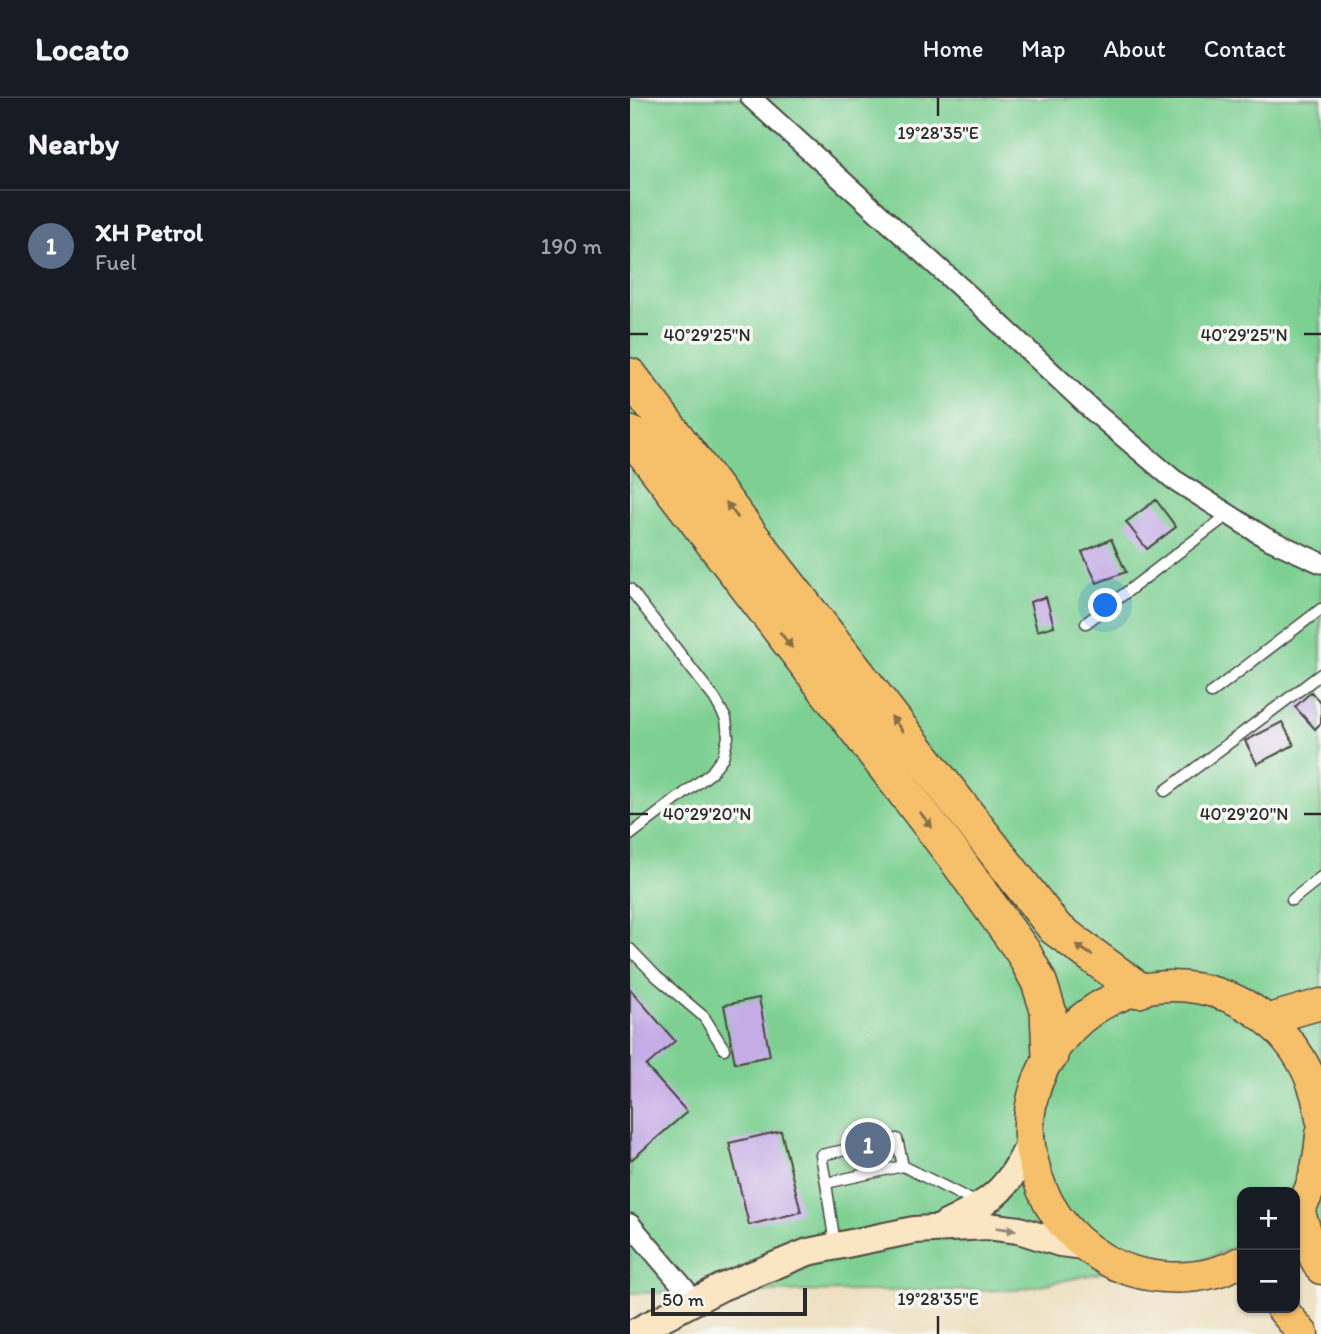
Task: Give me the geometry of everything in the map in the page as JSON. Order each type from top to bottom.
[{"type":"highway","points":[[630,376],[1055,928],[1139,990]]},
{"type":"highway","points":[[630,434],[954,856],[1023,952],[1039,982],[1048,1010],[1050,1056]]},
{"type":"main road","points":[[1237,1263],[1208,1274],[1175,1278],[1142,1274],[1111,1264],[1083,1246],[1056,1218],[1037,1183],[1029,1144],[1029,1113],[1036,1083],[1050,1056],[1067,1033],[1088,1014],[1112,1000],[1139,990],[1173,986],[1208,989],[1240,1001],[1269,1019],[1317,1070],[1321,1118]]},
{"type":"main road","points":[[1269,1019],[1321,1004]]},
{"type":"main road","points":[[1321,1135],[1320,1158],[1306,1201],[1315,1259],[1321,1269]]},
{"type":"main road","points":[[938,1228],[983,1206],[1004,1186],[1021,1162],[1029,1144]]},
{"type":"main road","points":[[632,1334],[762,1270],[808,1252],[835,1245],[914,1230],[987,1226],[1019,1230],[1083,1246]]},
{"type":"main road","points":[[1208,1274],[1237,1280]]},
{"type":"main road","points":[[1285,1313],[1303,1334]]},
{"type":"street","points":[[751,98],[1093,411],[1173,479],[1266,538],[1321,563]]},
{"type":"street","points":[[630,1224],[696,1302]]},
{"type":"lane","points":[[1086,623],[1229,514]]},
{"type":"lane","points":[[630,589],[715,699],[726,719],[729,737],[723,757],[710,773],[630,835]]},
{"type":"lane","points":[[1211,694],[1321,609]]},
{"type":"lane","points":[[1165,791],[1321,674]]},
{"type":"lane","points":[[1292,900],[1321,877]]},
{"type":"lane","points":[[630,948],[656,976],[704,1017],[724,1049]]},
{"type":"lane","points":[[835,1245],[821,1155],[897,1139],[903,1166]]},
{"type":"lane","points":[[826,1183],[903,1166],[983,1206]]},
{"type":"green space","points":[[630,98],[1321,98],[1321,1228],[1300,1232],[1300,1187],[1237,1187],[1237,1246],[1204,1260],[1183,1263],[1155,1262],[1016,1290],[630,1293]]},
{"type":"building","points":[[1156,500],[1176,527],[1147,549],[1126,522]]},
{"type":"building","points":[[1111,539],[1126,572],[1097,583],[1082,552]]},
{"type":"building","points":[[1046,597],[1054,626],[1037,631],[1030,602]]},
{"type":"building","points":[[1311,692],[1321,703],[1321,723],[1315,729],[1295,707]]},
{"type":"building","points":[[1282,722],[1294,745],[1257,764],[1245,741]]},
{"type":"building","points":[[630,989],[675,1041],[646,1066],[687,1112],[630,1161]]},
{"type":"building","points":[[759,998],[770,1056],[735,1063],[724,1005]]},
{"type":"building","points":[[881,1129],[886,1151],[854,1158],[849,1135]]},
{"type":"building","points":[[781,1131],[801,1212],[749,1225],[729,1143]]},
{"type":"place","name":"XH Petrol","points":[[868,1145]]}]
